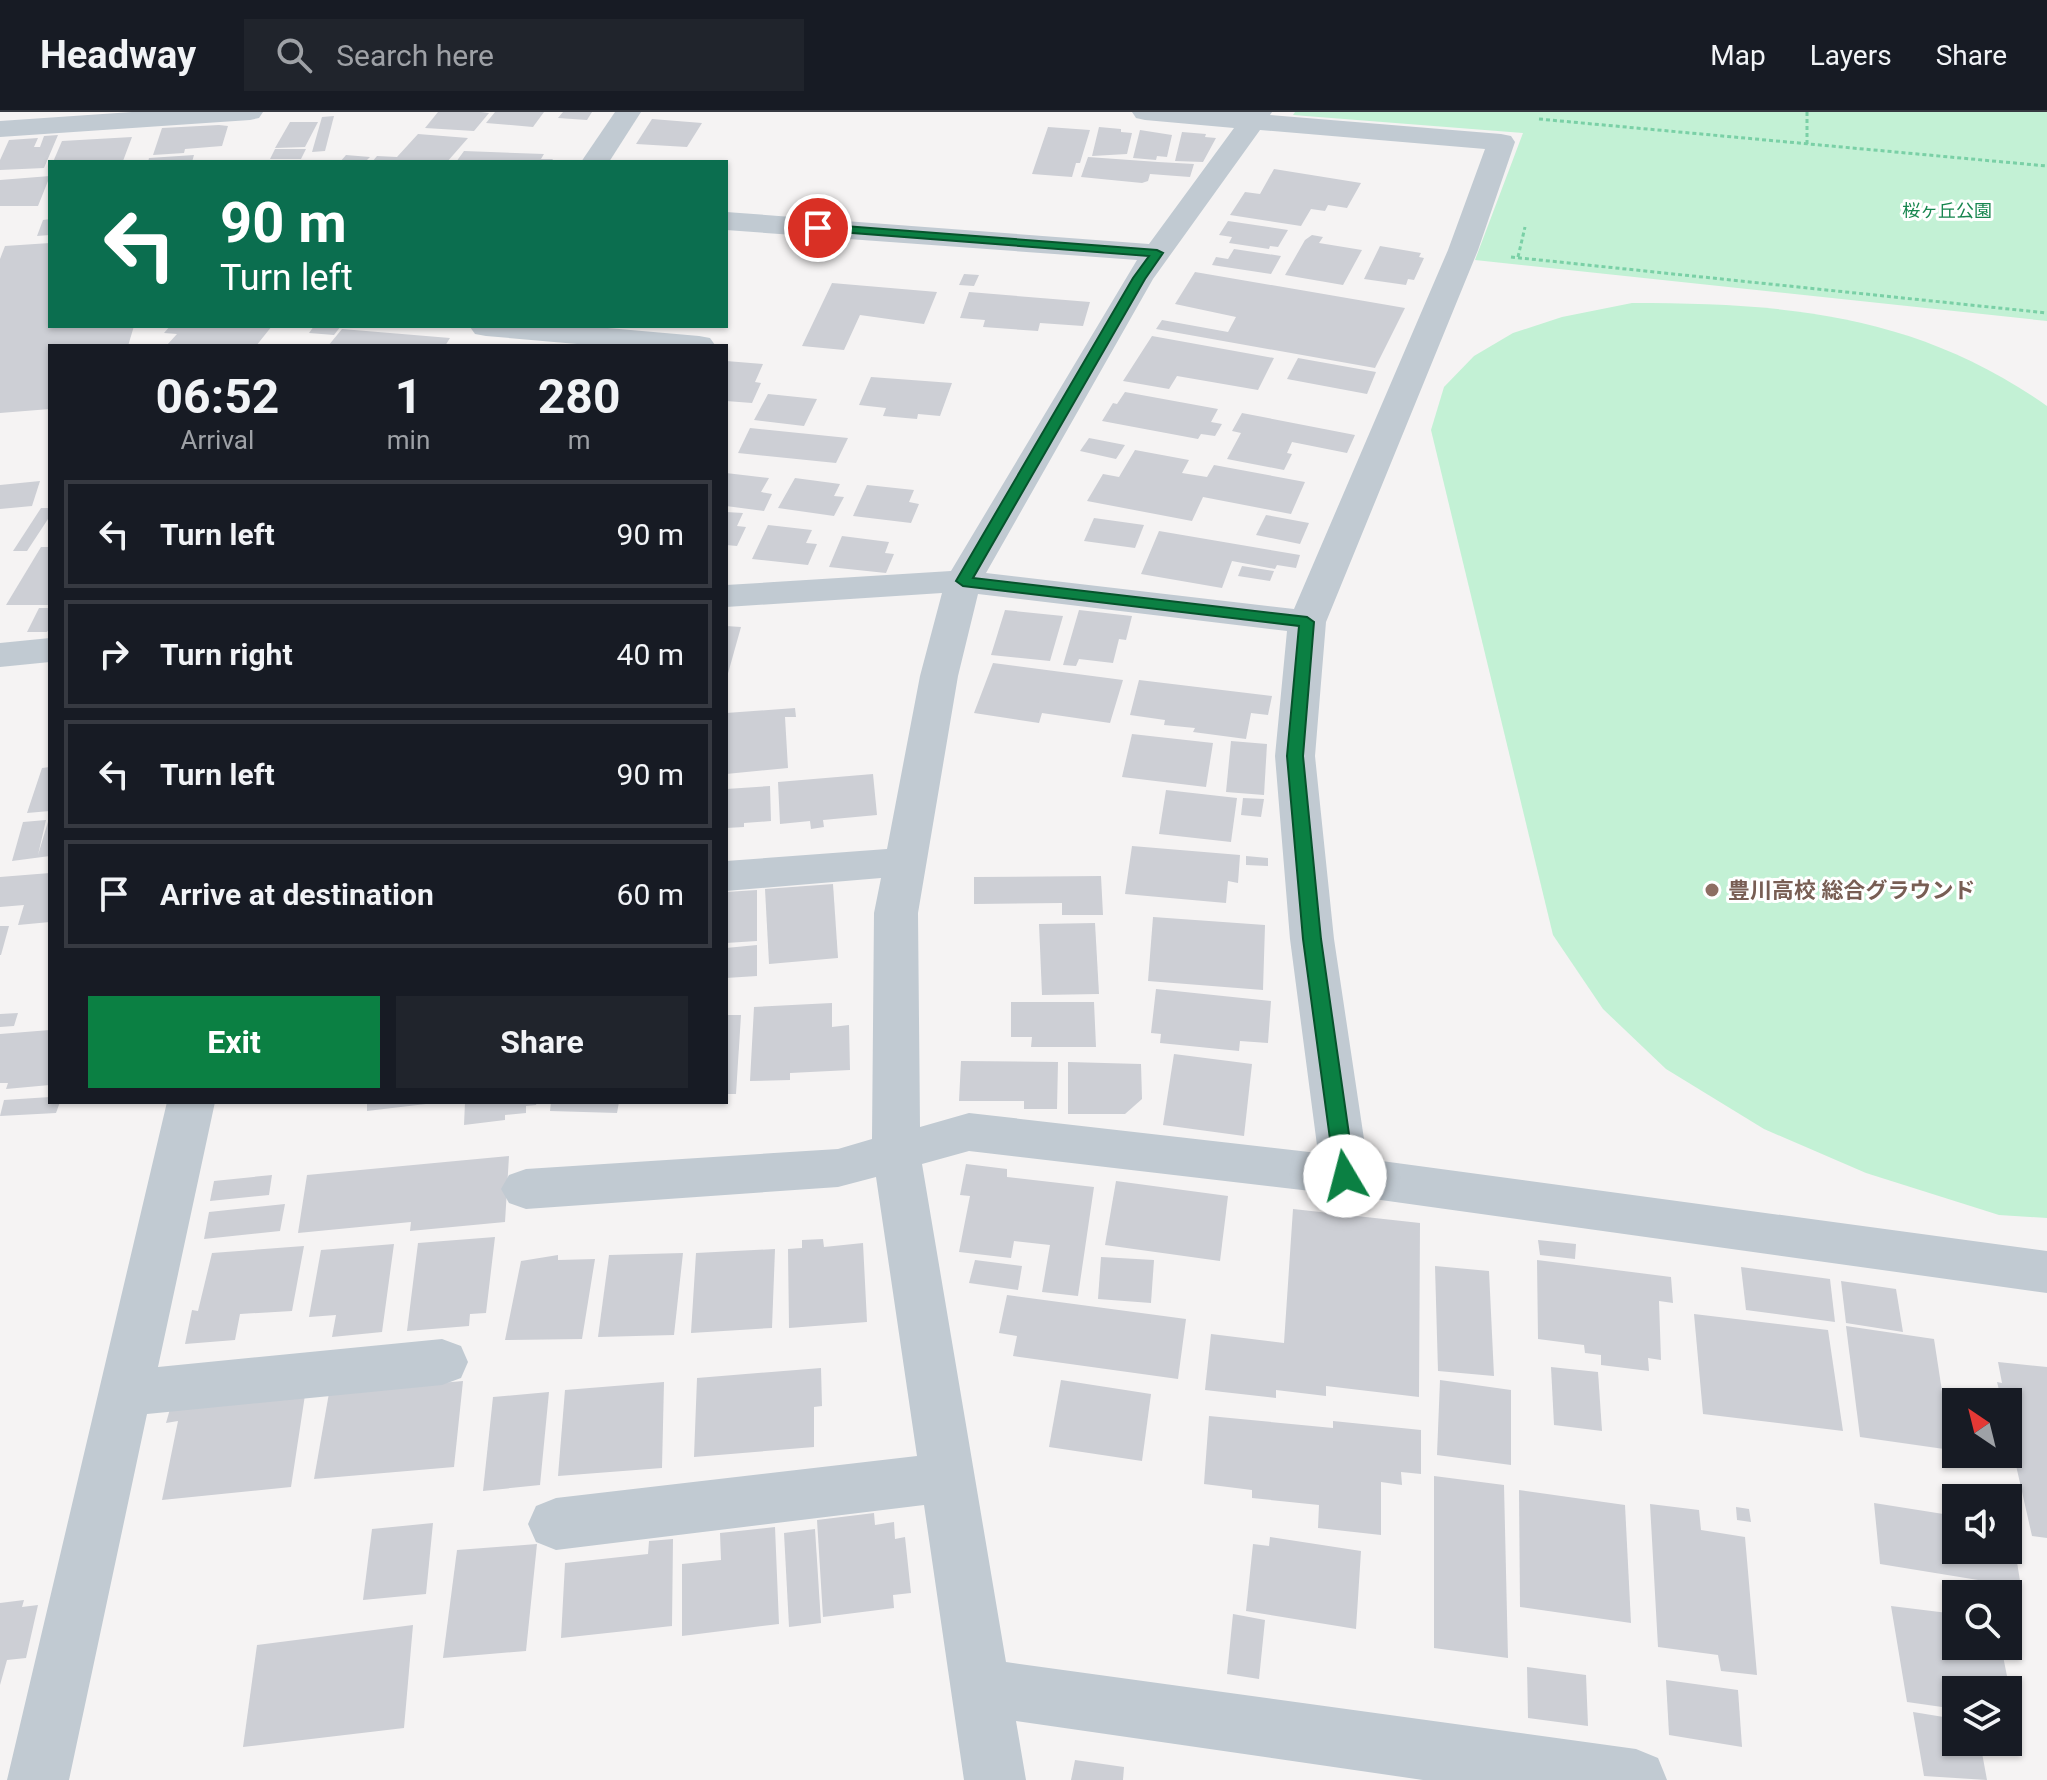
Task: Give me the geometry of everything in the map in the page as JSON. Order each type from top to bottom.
[{"type":"street","points":[[0,129],[250,112]]},
{"type":"street","points":[[596,160],[628,112]]},
{"type":"street","points":[[1145,112],[1257,116],[1501,142],[1463,250],[1307,622],[1295,756],[1312,939],[1345,1176]]},
{"type":"street","points":[[995,1780],[896,1150],[896,913],[939,676],[963,581],[1139,278],[1257,116]]},
{"type":"street","points":[[728,221],[1157,253]]},
{"type":"street","points":[[508,328],[688,344]]},
{"type":"street","points":[[728,596],[963,581],[1307,622]]},
{"type":"street","points":[[0,655],[48,650]]},
{"type":"street","points":[[728,876],[905,862]]},
{"type":"street","points":[[38,1780],[191,1104]]},
{"type":"street","points":[[526,1189],[838,1168],[969,1132],[1345,1176],[2047,1272]]},
{"type":"street","points":[[126,1393],[442,1362]]},
{"type":"street","points":[[556,1524],[946,1477]]},
{"type":"street","points":[[979,1687],[1636,1780]]},
{"type":"path","points":[[1807,112],[1807,144]]},
{"type":"path","points":[[1535,118],[2047,166]]},
{"type":"path","points":[[1463,250],[2047,313]]},
{"type":"green space","name":"桜ヶ丘公園","points":[[1295,112],[2047,112],[2047,321],[1475,260],[1523,133],[1293,115]]},
{"type":"green space","name":"豊川高校 総合グラウンド","points":[[1632,303],[1744,306],[1848,320],[1899,333],[1949,351],[1998,375],[2047,406],[2047,1218],[1999,1215],[1866,1173],[1764,1129],[1666,1069],[1603,1009],[1553,935],[1431,430],[1444,387],[1474,356],[1513,333],[1562,317]]},
{"type":"building","points":[[438,112],[489,113],[474,131],[425,128]]},
{"type":"building","points":[[495,112],[544,112],[533,127],[486,123]]},
{"type":"building","points":[[563,112],[592,112],[587,120],[558,118]]},
{"type":"building","points":[[334,116],[325,151],[312,152],[322,117]]},
{"type":"building","points":[[652,119],[702,123],[687,147],[636,144]]},
{"type":"building","points":[[290,122],[318,122],[305,147],[275,148]]},
{"type":"building","points":[[228,126],[222,146],[153,155],[162,128]]},
{"type":"building","points":[[1048,127],[1090,130],[1080,163],[1076,163],[1072,177],[1032,174]]},
{"type":"building","points":[[1099,127],[1132,133],[1127,154],[1092,156]]},
{"type":"building","points":[[1140,130],[1172,135],[1167,157],[1157,156],[1156,160],[1133,158]]},
{"type":"building","points":[[1182,132],[1216,138],[1203,162],[1175,161]]},
{"type":"building","points":[[418,134],[468,138],[449,160],[374,160],[377,156],[397,157]]},
{"type":"building","points":[[58,135],[44,168],[0,170],[0,160],[9,140],[38,138],[34,147],[40,147],[44,136]]},
{"type":"building","points":[[132,137],[123,160],[54,160],[62,141]]},
{"type":"building","points":[[275,149],[306,149],[301,159],[270,159]]},
{"type":"building","points":[[464,151],[544,154],[541,159],[553,159],[552,160],[457,160]]},
{"type":"building","points":[[194,155],[193,160],[149,158]]},
{"type":"building","points":[[346,155],[370,157],[367,160],[342,160]]},
{"type":"building","points":[[1088,157],[1194,164],[1190,177],[1150,174],[1148,181],[1142,183],[1081,177]]},
{"type":"building","points":[[1274,169],[1361,183],[1347,208],[1328,205],[1325,211],[1311,209],[1301,226],[1230,215],[1245,192],[1260,194]]},
{"type":"building","points":[[48,176],[38,206],[0,206],[0,180]]},
{"type":"building","points":[[48,219],[48,235],[37,236],[43,220]]},
{"type":"building","points":[[1228,221],[1288,230],[1278,247],[1270,246],[1269,249],[1229,243],[1232,237],[1219,235]]},
{"type":"building","points":[[1312,235],[1323,237],[1319,243],[1362,250],[1343,285],[1285,275],[1305,240]]},
{"type":"building","points":[[48,243],[48,328],[133,328],[129,344],[48,344],[48,409],[0,413],[0,259],[5,246]]},
{"type":"building","points":[[1380,246],[1421,253],[1419,257],[1424,258],[1414,280],[1408,279],[1406,285],[1364,279]]},
{"type":"building","points":[[1234,249],[1281,256],[1271,274],[1212,265],[1216,257],[1228,259]]},
{"type":"building","points":[[1195,272],[1405,308],[1375,368],[1156,329],[1162,320],[1228,332],[1236,317],[1175,304]]},
{"type":"building","points":[[964,274],[979,275],[974,286],[959,285]]},
{"type":"building","points":[[832,283],[937,292],[924,324],[860,315],[844,350],[802,346]]},
{"type":"building","points":[[969,292],[1090,302],[1083,326],[1040,323],[1038,331],[983,327],[985,320],[960,318]]},
{"type":"building","points":[[168,328],[270,328],[258,344],[168,344],[177,334],[164,333]]},
{"type":"building","points":[[313,328],[339,328],[334,335],[309,333]]},
{"type":"building","points":[[342,329],[450,338],[446,344],[330,344]]},
{"type":"building","points":[[1152,336],[1274,358],[1258,390],[1177,376],[1169,389],[1123,381]]},
{"type":"building","points":[[1298,358],[1376,372],[1367,394],[1287,379]]},
{"type":"building","points":[[728,361],[763,364],[755,382],[761,383],[752,403],[728,401]]},
{"type":"building","points":[[871,377],[952,383],[940,416],[918,414],[917,419],[883,416],[886,408],[859,405]]},
{"type":"building","points":[[1125,392],[1218,409],[1211,422],[1222,424],[1215,436],[1201,434],[1198,439],[1102,421],[1113,403],[1117,404]]},
{"type":"building","points":[[768,394],[817,399],[804,426],[754,420]]},
{"type":"building","points":[[1242,413],[1355,435],[1347,453],[1292,442],[1287,453],[1292,454],[1284,470],[1227,459],[1241,433],[1232,431]]},
{"type":"building","points":[[750,428],[848,438],[836,463],[738,453]]},
{"type":"building","points":[[1089,438],[1125,445],[1116,459],[1080,451]]},
{"type":"building","points":[[1135,450],[1189,460],[1182,473],[1207,477],[1214,465],[1305,482],[1291,514],[1203,497],[1192,521],[1087,501],[1103,474],[1119,477]]},
{"type":"building","points":[[728,473],[769,478],[761,492],[772,494],[764,511],[728,506]]},
{"type":"building","points":[[795,478],[840,484],[834,496],[844,497],[834,516],[778,508]]},
{"type":"building","points":[[40,481],[32,506],[0,509],[0,485]]},
{"type":"building","points":[[867,485],[914,490],[909,502],[919,504],[911,523],[853,516]]},
{"type":"building","points":[[41,508],[48,508],[48,519],[27,551],[13,551]]},
{"type":"building","points":[[728,512],[743,513],[737,526],[746,527],[737,546],[728,545]]},
{"type":"building","points":[[1266,515],[1309,523],[1300,544],[1256,535]]},
{"type":"building","points":[[1094,518],[1144,525],[1135,548],[1084,541]]},
{"type":"building","points":[[768,525],[812,530],[806,543],[817,544],[808,565],[752,559]]},
{"type":"building","points":[[1159,531],[1300,555],[1296,568],[1277,565],[1275,569],[1232,561],[1222,588],[1141,574]]},
{"type":"building","points":[[842,536],[889,542],[885,553],[894,554],[886,573],[829,567]]},
{"type":"building","points":[[41,547],[48,547],[48,605],[6,605]]},
{"type":"building","points":[[1242,566],[1274,571],[1270,581],[1238,576]]},
{"type":"building","points":[[39,608],[48,608],[47,632],[27,632]]},
{"type":"building","points":[[1005,610],[1063,616],[1050,661],[991,655]]},
{"type":"building","points":[[1079,610],[1132,616],[1126,640],[1119,639],[1113,663],[1079,659],[1076,666],[1063,665]]},
{"type":"building","points":[[728,626],[741,627],[728,673]]},
{"type":"building","points":[[993,663],[1123,680],[1110,723],[1042,713],[1039,723],[974,713]]},
{"type":"building","points":[[1139,680],[1272,696],[1268,715],[1251,713],[1246,739],[1193,732],[1195,728],[1164,725],[1165,720],[1130,715]]},
{"type":"building","points":[[795,708],[796,717],[785,717],[788,768],[728,774],[728,713]]},
{"type":"building","points":[[1132,734],[1213,743],[1206,787],[1122,777]]},
{"type":"building","points":[[1231,741],[1267,744],[1264,795],[1226,792]]},
{"type":"building","points":[[48,767],[48,811],[27,813],[42,768]]},
{"type":"building","points":[[873,774],[877,815],[823,820],[824,827],[811,829],[810,821],[780,824],[778,782]]},
{"type":"building","points":[[770,786],[771,821],[728,828],[728,789]]},
{"type":"building","points":[[1166,790],[1237,798],[1231,842],[1159,834]]},
{"type":"building","points":[[1243,798],[1264,799],[1261,817],[1241,815]]},
{"type":"building","points":[[46,820],[38,855],[48,822],[48,856],[12,861],[23,822]]},
{"type":"building","points":[[1132,846],[1240,855],[1238,883],[1228,881],[1226,903],[1125,894]]},
{"type":"building","points":[[1246,856],[1268,858],[1268,866],[1246,865]]},
{"type":"building","points":[[48,873],[48,922],[18,925],[24,905],[0,907],[0,877]]},
{"type":"building","points":[[1101,876],[1103,915],[1062,915],[1062,903],[974,904],[974,877]]},
{"type":"building","points":[[833,884],[838,958],[769,964],[765,889]]},
{"type":"building","points":[[757,890],[757,941],[728,943],[728,892]]},
{"type":"building","points":[[1153,917],[1265,925],[1263,990],[1148,981]]},
{"type":"building","points":[[1095,923],[1099,994],[1042,995],[1039,924]]},
{"type":"building","points":[[0,926],[9,926],[1,955],[0,955]]},
{"type":"building","points":[[757,945],[757,976],[728,978],[728,948]]},
{"type":"building","points":[[1156,989],[1271,1001],[1268,1043],[1240,1041],[1239,1051],[1160,1043],[1161,1034],[1151,1033]]},
{"type":"building","points":[[1011,1002],[1094,1002],[1096,1047],[1031,1047],[1032,1037],[1011,1037]]},
{"type":"building","points":[[832,1003],[832,1027],[849,1025],[850,1070],[790,1073],[790,1080],[750,1081],[754,1007]]},
{"type":"building","points":[[18,1013],[14,1026],[0,1027],[0,1014]]},
{"type":"building","points":[[728,1015],[741,1015],[736,1094],[728,1094]]},
{"type":"building","points":[[48,1030],[48,1085],[6,1089],[8,1083],[0,1083],[0,1034]]},
{"type":"building","points":[[1174,1054],[1252,1064],[1244,1136],[1163,1125]]},
{"type":"building","points":[[961,1061],[1058,1062],[1057,1109],[1024,1109],[1024,1101],[959,1101]]},
{"type":"building","points":[[1068,1062],[1141,1064],[1142,1099],[1125,1114],[1068,1114]]},
{"type":"building","points":[[48,1097],[48,1104],[59,1104],[56,1113],[0,1116],[4,1100]]},
{"type":"building","points":[[367,1104],[426,1104],[367,1111]]},
{"type":"building","points":[[465,1104],[536,1104],[526,1106],[526,1113],[505,1115],[505,1120],[464,1125]]},
{"type":"building","points":[[551,1104],[619,1104],[617,1113],[550,1111]]},
{"type":"building","points":[[509,1156],[505,1222],[410,1231],[411,1222],[298,1233],[307,1175]]},
{"type":"building","points":[[966,1164],[1007,1169],[1007,1177],[1094,1187],[1078,1296],[1042,1292],[1050,1245],[1014,1241],[1011,1258],[959,1252],[970,1196],[960,1195]]},
{"type":"building","points":[[272,1175],[269,1195],[210,1201],[214,1181]]},
{"type":"building","points":[[1116,1181],[1228,1196],[1220,1261],[1105,1245]]},
{"type":"building","points":[[285,1204],[280,1231],[204,1239],[209,1212]]},
{"type":"building","points":[[1293,1209],[1420,1223],[1419,1397],[1326,1386],[1326,1396],[1276,1390],[1276,1398],[1205,1390],[1211,1334],[1284,1343]]},
{"type":"building","points":[[495,1237],[486,1313],[470,1314],[469,1326],[407,1331],[418,1243]]},
{"type":"building","points":[[823,1239],[824,1247],[863,1243],[867,1322],[789,1328],[788,1249],[802,1248],[802,1240]]},
{"type":"building","points":[[1538,1240],[1576,1244],[1575,1259],[1540,1255]]},
{"type":"building","points":[[394,1244],[382,1332],[332,1337],[336,1315],[309,1317],[321,1250]]},
{"type":"building","points":[[304,1246],[292,1311],[240,1314],[235,1340],[185,1344],[192,1310],[198,1311],[212,1253]]},
{"type":"building","points":[[775,1249],[772,1328],[691,1333],[696,1253]]},
{"type":"building","points":[[683,1253],[674,1335],[598,1337],[609,1255]]},
{"type":"building","points":[[558,1255],[558,1260],[595,1259],[582,1339],[505,1340],[521,1261]]},
{"type":"building","points":[[1101,1257],[1154,1260],[1151,1303],[1098,1299]]},
{"type":"building","points":[[975,1260],[1022,1266],[1018,1290],[969,1283]]},
{"type":"building","points":[[1537,1260],[1671,1277],[1673,1303],[1659,1301],[1661,1360],[1648,1358],[1649,1371],[1601,1365],[1601,1355],[1585,1353],[1584,1345],[1538,1339]]},
{"type":"building","points":[[1435,1266],[1489,1271],[1494,1376],[1438,1371]]},
{"type":"building","points":[[1741,1267],[1830,1279],[1835,1322],[1746,1310]]},
{"type":"building","points":[[1841,1281],[1896,1289],[1903,1332],[1846,1323]]},
{"type":"building","points":[[1007,1295],[1186,1319],[1178,1379],[1013,1356],[1017,1336],[999,1333]]},
{"type":"building","points":[[1694,1314],[1828,1330],[1843,1431],[1703,1414]]},
{"type":"building","points":[[1846,1326],[1934,1339],[1942,1391],[1942,1449],[1860,1437]]},
{"type":"building","points":[[1998,1362],[2047,1367],[2047,1538],[2032,1536],[2017,1468],[2022,1468],[2022,1388],[1998,1388],[1997,1382],[2002,1383]]},
{"type":"building","points":[[1551,1367],[1598,1372],[1602,1431],[1554,1425]]},
{"type":"building","points":[[821,1368],[822,1406],[814,1407],[814,1447],[694,1457],[697,1378]]},
{"type":"building","points":[[1061,1380],[1151,1394],[1142,1461],[1049,1447]]},
{"type":"building","points":[[1440,1380],[1511,1390],[1511,1465],[1437,1455]]},
{"type":"building","points":[[463,1381],[454,1467],[314,1479],[329,1393]]},
{"type":"building","points":[[664,1382],[662,1468],[558,1476],[565,1390]]},
{"type":"building","points":[[549,1392],[540,1485],[483,1491],[493,1397]]},
{"type":"building","points":[[305,1395],[291,1487],[162,1500],[178,1421],[166,1423],[170,1409]]},
{"type":"building","points":[[1209,1416],[1333,1428],[1333,1421],[1421,1430],[1421,1474],[1401,1472],[1402,1485],[1381,1482],[1381,1535],[1318,1528],[1319,1505],[1252,1498],[1252,1490],[1204,1484]]},
{"type":"building","points":[[1434,1476],[1504,1485],[1508,1658],[1434,1648]]},
{"type":"building","points":[[1519,1490],[1625,1505],[1631,1623],[1520,1607]]},
{"type":"building","points":[[1874,1503],[1942,1514],[1942,1564],[2017,1564],[2020,1580],[1978,1580],[1880,1564]]},
{"type":"building","points":[[1650,1504],[1699,1510],[1701,1530],[1745,1537],[1757,1675],[1721,1671],[1718,1655],[1658,1647]]},
{"type":"building","points":[[1736,1507],[1749,1509],[1751,1522],[1737,1520]]},
{"type":"building","points":[[874,1513],[875,1525],[894,1522],[895,1539],[905,1537],[911,1593],[893,1595],[894,1608],[823,1617],[817,1520]]},
{"type":"building","points":[[433,1523],[426,1594],[363,1600],[372,1529]]},
{"type":"building","points":[[775,1527],[779,1624],[682,1636],[682,1564],[721,1560],[720,1533]]},
{"type":"building","points":[[815,1529],[821,1623],[789,1627],[784,1533]]},
{"type":"building","points":[[1270,1537],[1361,1551],[1356,1629],[1246,1611],[1253,1544],[1269,1546]]},
{"type":"building","points":[[673,1539],[672,1626],[561,1638],[565,1563],[648,1554],[649,1541]]},
{"type":"building","points":[[537,1544],[526,1651],[443,1658],[457,1550]]},
{"type":"building","points":[[24,1600],[22,1607],[38,1605],[26,1658],[7,1660],[0,1685],[0,1603]]},
{"type":"building","points":[[1891,1606],[1942,1612],[1942,1660],[2004,1660],[2007,1676],[1942,1676],[1942,1707],[1907,1702]]},
{"type":"building","points":[[1233,1614],[1265,1620],[1259,1679],[1227,1674]]},
{"type":"building","points":[[413,1625],[404,1728],[243,1747],[257,1645]]},
{"type":"building","points":[[1527,1667],[1586,1675],[1588,1726],[1528,1718]]},
{"type":"building","points":[[1666,1680],[1738,1690],[1742,1747],[1669,1735]]},
{"type":"building","points":[[1913,1712],[1942,1717],[1942,1756],[1983,1756],[1987,1780],[1924,1776]]},
{"type":"building","points":[[1075,1760],[1124,1767],[1123,1780],[1071,1780]]},
{"type":"place","name":"豊川高校 総合グラウンド","points":[[1712,890]]},
{"type":"route","points":[[818,228],[1157,253],[1139,278],[963,581],[1307,622],[1295,756],[1312,939],[1345,1176]]}]
